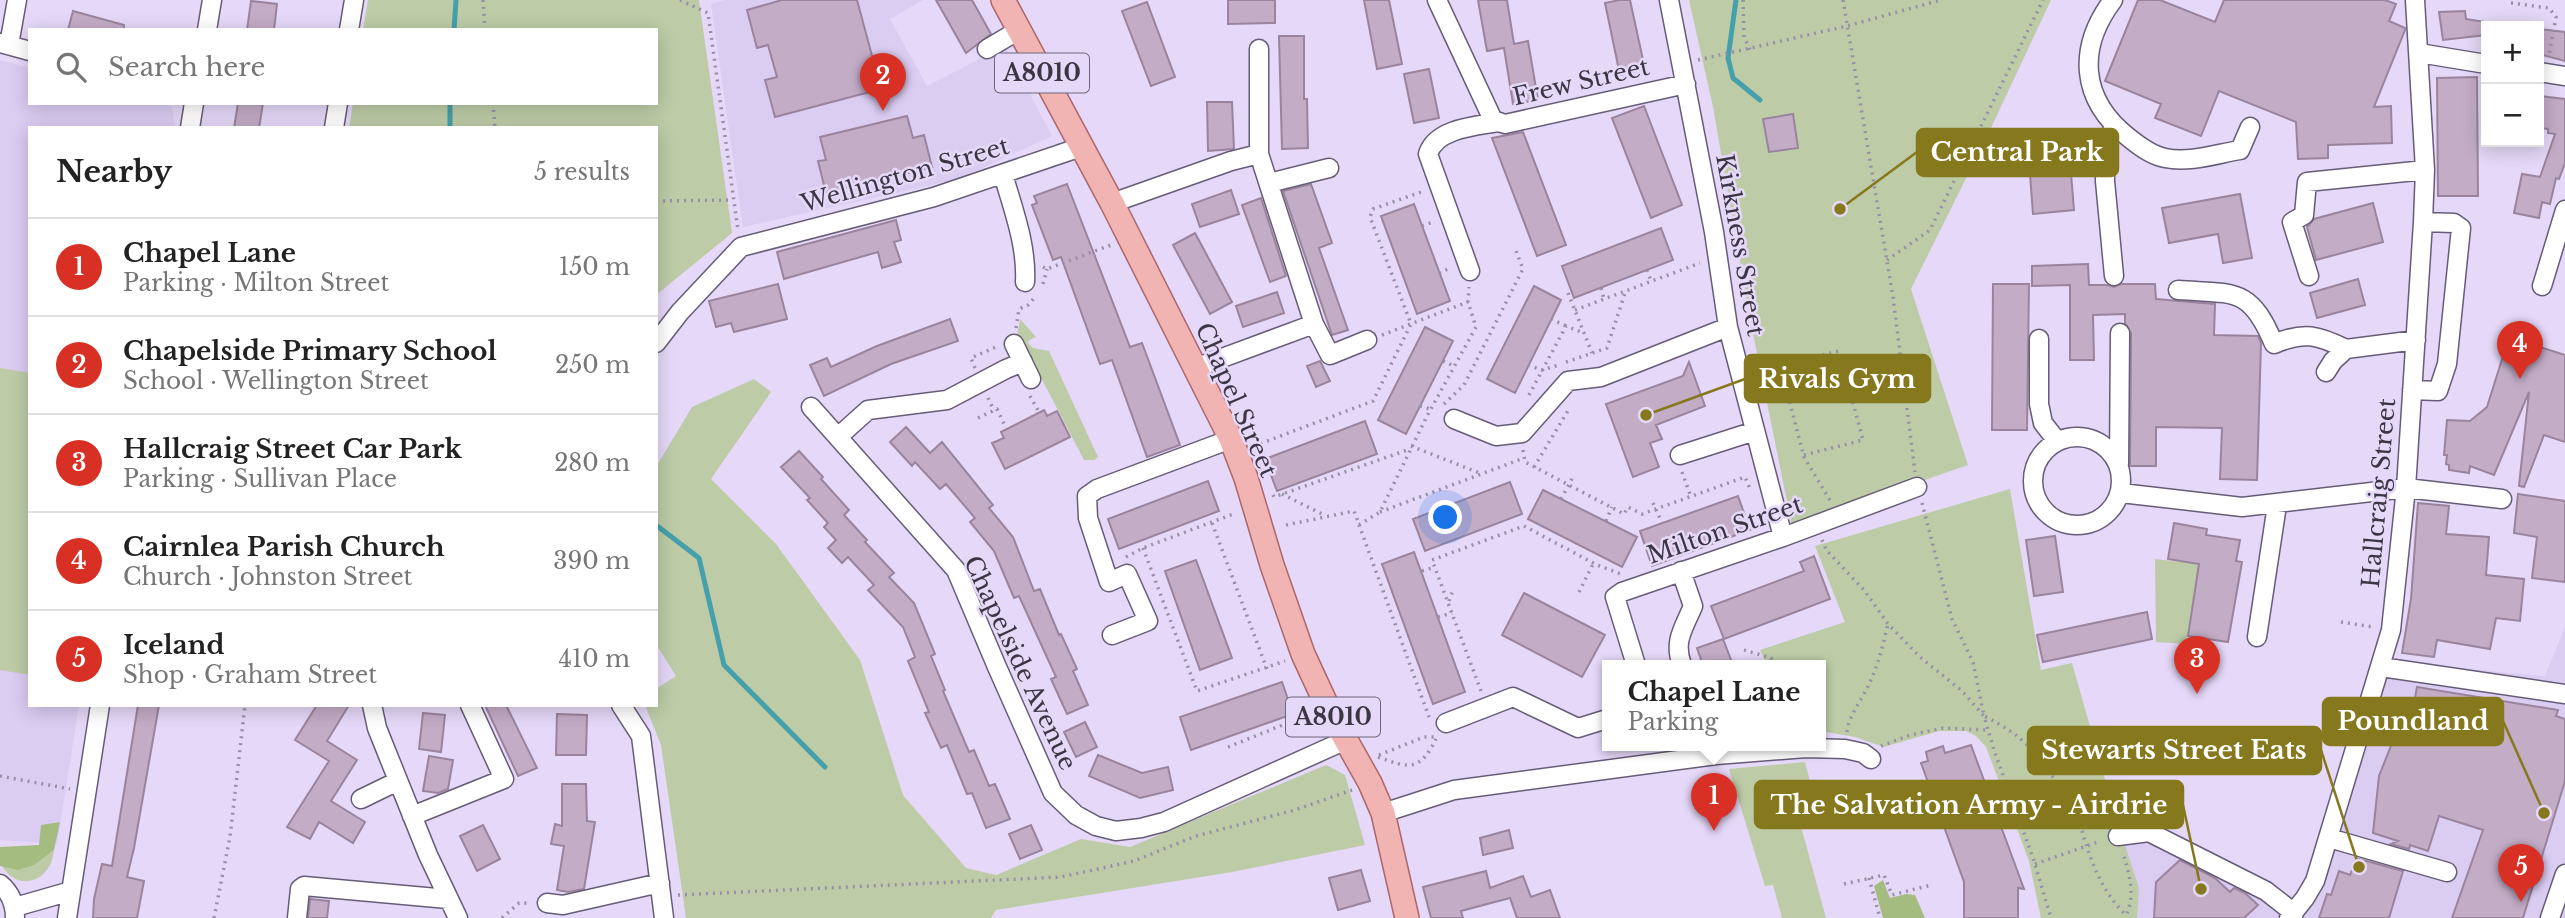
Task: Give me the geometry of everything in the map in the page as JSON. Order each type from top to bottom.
[{"type":"main road","name":"Chapel Street","points":[[1003,0],[1112,203],[1231,439],[1303,654],[1328,708],[1379,803],[1407,918]]},
{"type":"street","points":[[17,0],[5,44],[28,50]]},
{"type":"street","points":[[207,28],[212,0]]},
{"type":"street","points":[[349,28],[354,0]]},
{"type":"street","name":"Frew Street","points":[[1437,0],[1493,120],[1505,124],[1686,84]]},
{"type":"street","name":"Kirkness Street","points":[[1669,0],[1718,257],[1728,327],[1783,537]]},
{"type":"street","points":[[2113,0],[2102,15],[2090,41],[2088,71],[2098,105],[2114,126],[2141,148],[2162,158],[2183,160],[2240,150],[2250,127]]},
{"type":"street","name":"Hallcraig Street","points":[[2291,916],[2315,881],[2391,630],[2406,488],[2425,170],[2415,0]]},
{"type":"street","points":[[987,49],[1019,30]]},
{"type":"street","points":[[1259,49],[1259,154],[1314,324],[1330,355],[1367,340]]},
{"type":"street","points":[[2419,53],[2481,63]]},
{"type":"street","points":[[2544,72],[2565,76]]},
{"type":"street","points":[[190,126],[194,105]]},
{"type":"street","points":[[334,126],[338,105]]},
{"type":"street","points":[[1469,271],[1428,154],[1430,146],[1439,138],[1499,122]]},
{"type":"street","points":[[2114,126],[2105,150],[2105,181],[2114,276]]},
{"type":"street","name":"Wellington Street","points":[[741,247],[934,197],[1081,147]]},
{"type":"street","points":[[1112,203],[1231,161],[1259,154]]},
{"type":"street","points":[[1269,183],[1329,168]]},
{"type":"street","points":[[2309,276],[2292,222],[2304,215],[2307,182],[2425,170]]},
{"type":"street","points":[[1003,174],[1023,246],[1025,282]]},
{"type":"street","points":[[2542,286],[2565,211]]},
{"type":"street","points":[[2412,390],[2438,391],[2447,363],[2461,228],[2454,223],[2423,222]]},
{"type":"street","points":[[658,340],[680,312],[741,247]]},
{"type":"street","points":[[2178,290],[2233,293],[2246,300],[2258,312],[2274,345],[2287,338],[2321,337],[2346,349]]},
{"type":"street","points":[[1195,368],[1314,324]]},
{"type":"street","points":[[1454,419],[1496,436],[1522,433],[1568,381],[1601,377],[1728,327]]},
{"type":"street","points":[[2119,464],[2120,333]]},
{"type":"street","points":[[2039,339],[2041,414],[2047,431],[2057,441]]},
{"type":"street","points":[[2326,372],[2333,360],[2346,349],[2416,340]]},
{"type":"street","points":[[1014,344],[1031,379]]},
{"type":"street","points":[[839,436],[868,410],[947,400],[1023,362]]},
{"type":"street","name":"Chapelside Avenue","points":[[811,407],[957,570],[1053,793],[1076,816],[1096,826],[1116,831],[1164,822],[1346,740]]},
{"type":"street","points":[[1680,455],[1755,431]]},
{"type":"street","points":[[2071,437],[2093,439],[2111,451],[2119,464],[2121,493],[2115,506],[2104,517],[2091,524],[2069,525],[2049,516],[2039,505],[2033,476],[2041,456],[2057,441],[2071,437]]},
{"type":"street","points":[[1112,635],[1148,621],[1127,574],[1109,582],[1088,518],[1087,496],[1097,489],[1231,439]]},
{"type":"street","name":"Milton Street","points":[[1634,660],[1615,597],[1622,592],[1783,537],[1917,487]]},
{"type":"street","points":[[2121,493],[2242,507],[2406,488],[2502,499]]},
{"type":"street","points":[[2257,637],[2277,505]]},
{"type":"street","points":[[1680,660],[1677,650],[1680,637],[1693,606],[1681,571]]},
{"type":"street","points":[[2381,667],[2565,694]]},
{"type":"street","points":[[1437,729],[1513,697],[1578,728],[1602,721]]},
{"type":"street","points":[[67,918],[100,707]]},
{"type":"street","points":[[372,707],[377,728],[412,816],[458,918]]},
{"type":"street","points":[[412,816],[504,779],[471,707]]},
{"type":"street","points":[[622,707],[641,736],[664,918]]},
{"type":"street","points":[[1826,748],[1845,749],[1867,756]]},
{"type":"street","points":[[1379,803],[1454,790],[1758,751]]},
{"type":"street","points":[[361,799],[398,781]]},
{"type":"street","points":[[2118,835],[2149,832],[2266,891],[2291,916]]},
{"type":"street","points":[[2329,838],[2447,872]]},
{"type":"street","points":[[2550,918],[2565,874]]},
{"type":"street","points":[[0,884],[10,895],[15,912],[71,891]]},
{"type":"street","points":[[297,918],[300,890],[304,886],[449,899]]},
{"type":"street","points":[[547,903],[563,905],[661,890]]},
{"type":"path","points":[[482,0],[485,28]]},
{"type":"path","points":[[680,0],[708,13],[741,247]]},
{"type":"path","points":[[1743,0],[1744,37],[1750,50]]},
{"type":"path","points":[[1843,0],[1887,260],[1917,487],[1932,535],[1952,619],[1973,662],[1988,730],[2051,918]]},
{"type":"path","points":[[1682,64],[1750,50],[1941,0]]},
{"type":"path","points":[[1887,260],[1930,230],[2043,0]]},
{"type":"path","points":[[2511,4],[2549,8],[2556,17],[2544,64]]},
{"type":"path","points":[[493,105],[495,126]]},
{"type":"path","points":[[658,201],[733,200]]},
{"type":"path","points":[[1014,344],[1019,309],[1035,298],[1047,268],[1129,237]]},
{"type":"path","points":[[1427,416],[1433,414],[1464,385],[1522,269],[1516,251]]},
{"type":"path","points":[[1575,310],[1718,257]]},
{"type":"path","points":[[1647,270],[1651,281]]},
{"type":"path","points":[[1380,512],[1410,447],[1476,327],[1468,302],[1469,271]]},
{"type":"path","points":[[1601,288],[1604,299]]},
{"type":"path","points":[[1528,365],[1542,370],[1607,348],[1626,290]]},
{"type":"path","points":[[1568,293],[1592,353]]},
{"type":"path","points":[[1367,340],[1468,302]]},
{"type":"path","points":[[1551,319],[1584,333]]},
{"type":"path","points":[[1527,399],[1566,326]]},
{"type":"path","points":[[1804,455],[1863,440],[1839,351],[1780,365],[1804,455],[1840,516]]},
{"type":"path","points":[[1443,361],[1454,366]]},
{"type":"path","points":[[1534,467],[1574,401]]},
{"type":"path","points":[[1420,406],[1430,409]]},
{"type":"path","points":[[978,418],[997,409],[1006,428]]},
{"type":"path","points":[[1522,433],[1525,462],[1624,514],[1628,507],[1642,514],[1745,477],[1755,502]]},
{"type":"path","points":[[1268,485],[1274,497],[1410,447],[1484,474]]},
{"type":"path","points":[[1680,455],[1682,472],[1691,497]]},
{"type":"path","points":[[1359,525],[1380,512],[1524,458]]},
{"type":"path","points":[[1561,499],[1574,475]]},
{"type":"path","points":[[1282,494],[1325,515]]},
{"type":"path","points":[[1653,503],[1662,523]]},
{"type":"path","points":[[1606,521],[1612,508]]},
{"type":"path","points":[[1286,525],[1354,510],[1437,729],[1427,757],[1420,763],[1408,765],[1376,756]]},
{"type":"path","points":[[1105,567],[1143,548],[1238,512],[1239,518],[1256,514]]},
{"type":"path","points":[[1212,523],[1266,669]]},
{"type":"path","points":[[1815,525],[1826,551],[1864,590],[1888,624],[1920,657],[1962,691],[1984,716],[2012,730],[2034,750],[2077,812],[2086,846],[2115,905],[2125,916],[2131,904],[2131,888],[2118,835],[2086,846],[2035,864]]},
{"type":"path","points":[[1487,707],[1432,560],[1524,526],[1593,564],[1625,576]]},
{"type":"path","points":[[1143,548],[1197,691],[1303,654]]},
{"type":"path","points":[[1579,592],[1593,564]]},
{"type":"path","points":[[1422,571],[1435,567]]},
{"type":"path","points":[[1448,603],[1453,590]]},
{"type":"path","points":[[1438,617],[1452,613]]},
{"type":"path","points":[[2340,622],[2391,630]]},
{"type":"path","points":[[1845,749],[1848,724],[1881,656],[1888,624]]},
{"type":"path","points":[[1744,650],[1771,660]]},
{"type":"path","points":[[214,918],[230,837],[245,707]]},
{"type":"path","points":[[1227,747],[1297,717],[1328,708]]},
{"type":"path","points":[[1867,756],[1910,735],[1943,728],[1988,730]]},
{"type":"path","points":[[1376,756],[1437,729]]},
{"type":"path","points":[[1376,756],[1374,758],[1380,769]]},
{"type":"path","points":[[0,776],[76,790]]},
{"type":"path","points":[[661,890],[1060,877],[1135,861],[1196,836],[1295,810],[1353,790],[1358,801],[1379,803]]},
{"type":"path","points":[[1844,884],[1884,875],[1892,895],[1931,885]]},
{"type":"path","points":[[1869,878],[1880,918]]},
{"type":"path","points":[[502,918],[519,903],[547,903]]},
{"type":"shaded area","points":[[725,0],[923,0],[890,19],[927,86],[1005,46],[1052,136],[958,179],[743,227],[711,4]]},
{"type":"shaded area","points":[[0,60],[28,67],[28,105],[168,105],[172,107],[175,126],[28,126],[28,707],[79,707],[57,844],[0,840]]},
{"type":"shaded area","points":[[2565,627],[2565,918],[2131,918],[2118,836],[2149,832],[2294,913],[2389,662],[2545,676]]},
{"type":"green space","points":[[368,0],[699,0],[732,233],[658,293],[658,126],[349,126],[353,105],[658,105],[658,28],[363,28]]},
{"type":"green space","points":[[1689,0],[2051,0],[1911,289],[1968,465],[1792,526],[1750,319],[1713,107]]},
{"type":"green space","points":[[1020,319],[1036,337],[1028,343],[1033,348],[1049,351],[1098,457],[1094,460],[1084,460],[1026,349],[1017,337]]},
{"type":"green space","points":[[0,368],[28,373],[28,675],[0,670]]},
{"type":"green space","points":[[754,379],[771,392],[711,479],[776,544],[860,660],[903,795],[966,868],[996,875],[1081,839],[1130,847],[1326,765],[1345,775],[1365,845],[1232,872],[996,910],[991,918],[686,918],[661,745],[646,707],[658,707],[658,688],[676,676],[658,647],[658,464],[692,407]]},
{"type":"green space","points":[[2010,489],[2041,670],[2072,663],[2139,888],[2137,918],[2041,918],[2029,861],[1986,747],[1976,736],[1966,731],[1939,731],[1884,747],[1855,737],[1826,732],[1826,660],[1765,660],[1760,650],[1845,622],[1815,546]]},
{"type":"green space","points":[[2155,559],[2199,564],[2186,644],[2156,642]]},
{"type":"green space","points":[[1805,762],[1810,781],[1790,786],[1826,918],[1782,918],[1773,885],[1765,886],[1729,769]]},
{"type":"green space","points":[[60,822],[54,850],[34,865],[18,870],[0,866],[0,847],[39,845],[41,825]]},
{"type":"green space","points":[[54,850],[49,867],[38,878],[18,880],[2,866],[30,866]]},
{"type":"green space","points":[[1883,880],[1890,898],[1915,895],[1925,918],[1883,918],[1874,886]]},
{"type":"building","points":[[782,0],[857,0],[881,89],[775,117],[765,80],[777,77],[768,45],[757,48],[747,10]]},
{"type":"building","points":[[936,0],[972,0],[991,34],[966,53]]},
{"type":"building","points":[[1228,0],[1275,0],[1275,23],[1228,24]]},
{"type":"building","points":[[1364,0],[1389,0],[1402,64],[1377,69]]},
{"type":"building","points":[[1478,0],[1507,0],[1514,44],[1528,41],[1538,100],[1513,104],[1504,48],[1487,51]]},
{"type":"building","points":[[1630,0],[1645,69],[1620,75],[1605,3]]},
{"type":"building","points":[[2138,0],[2160,0],[2215,22],[2224,0],[2385,0],[2396,4],[2389,21],[2405,30],[2374,107],[2391,106],[2392,143],[2328,145],[2328,158],[2298,159],[2296,122],[2219,91],[2201,136],[2155,118],[2161,104],[2105,81]]},
{"type":"building","points":[[251,1],[277,4],[274,28],[247,28]]},
{"type":"building","points":[[1147,2],[1175,77],[1151,86],[1122,11]]},
{"type":"building","points":[[73,11],[124,25],[124,28],[69,28]]},
{"type":"building","points":[[2465,11],[2466,19],[2481,21],[2481,36],[2443,40],[2439,12]]},
{"type":"building","points":[[2544,30],[2565,32],[2565,61],[2544,55]]},
{"type":"building","points":[[1279,36],[1304,36],[1304,99],[1307,99],[1308,148],[1282,149]]},
{"type":"building","points":[[1429,69],[1439,118],[1414,123],[1404,74]]},
{"type":"building","points":[[2477,77],[2478,196],[2438,196],[2437,78]]},
{"type":"building","points":[[2544,97],[2565,99],[2565,163],[2559,179],[2556,178],[2550,204],[2542,202],[2539,218],[2514,213],[2522,174],[2540,177],[2555,134],[2548,133],[2548,129],[2544,129]]},
{"type":"building","points":[[1207,102],[1232,102],[1234,149],[1208,151]]},
{"type":"building","points":[[238,105],[263,105],[259,126],[234,126]]},
{"type":"building","points":[[1644,106],[1682,205],[1651,218],[1612,118]]},
{"type":"building","points":[[1793,114],[1798,148],[1769,152],[1763,119]]},
{"type":"building","points":[[907,116],[913,138],[924,135],[932,167],[826,193],[818,161],[826,160],[820,137]]},
{"type":"building","points":[[1523,132],[1566,245],[1537,256],[1492,138]]},
{"type":"building","points":[[2052,146],[2052,150],[2069,149],[2074,210],[2033,214],[2028,148]]},
{"type":"building","points":[[1067,184],[1130,347],[1142,343],[1180,445],[1147,457],[1112,360],[1100,364],[1061,257],[1053,260],[1032,205],[1037,203],[1034,196]]},
{"type":"building","points":[[1311,184],[1332,243],[1319,248],[1348,330],[1332,335],[1283,191]]},
{"type":"building","points":[[1231,190],[1239,214],[1200,227],[1192,204]]},
{"type":"building","points":[[2240,194],[2252,258],[2223,263],[2218,234],[2169,243],[2162,208]]},
{"type":"building","points":[[1261,198],[1286,276],[1270,282],[1242,205]]},
{"type":"building","points":[[2373,203],[2383,242],[2316,260],[2307,227],[2314,219]]},
{"type":"building","points":[[1414,204],[1450,301],[1417,314],[1381,216]]},
{"type":"building","points":[[896,220],[901,240],[894,242],[901,262],[882,268],[878,252],[784,279],[777,252]]},
{"type":"building","points":[[1661,228],[1673,260],[1574,298],[1562,266]]},
{"type":"building","points":[[1195,233],[1232,302],[1210,314],[1173,245]]},
{"type":"building","points":[[2088,264],[2089,285],[2114,287],[2121,284],[2155,284],[2156,299],[2215,304],[2214,335],[2258,336],[2261,343],[2257,480],[2220,479],[2222,428],[2156,427],[2156,466],[2130,466],[2131,333],[2125,323],[2125,314],[2093,315],[2094,360],[2070,360],[2070,285],[2032,286],[2032,266]]},
{"type":"building","points":[[2358,279],[2365,305],[2317,318],[2310,293]]},
{"type":"building","points":[[778,284],[787,319],[734,332],[731,323],[716,327],[709,301]]},
{"type":"building","points":[[1993,284],[2029,284],[2027,430],[1992,430]]},
{"type":"building","points":[[1534,286],[1561,300],[1515,393],[1487,379]]},
{"type":"building","points":[[1277,292],[1284,313],[1243,327],[1236,306]]},
{"type":"building","points":[[950,319],[958,341],[891,364],[824,396],[810,365],[827,358],[831,367],[877,346]]},
{"type":"building","points":[[1425,327],[1453,341],[1406,434],[1378,420]]},
{"type":"building","points":[[2509,337],[2565,355],[2565,442],[2544,435],[2524,487],[2519,486],[2529,392],[2494,475],[2470,466],[2469,473],[2449,470],[2449,465],[2446,464],[2447,455],[2444,455],[2447,420],[2470,421],[2487,407]]},
{"type":"building","points":[[1320,361],[1330,381],[1316,387],[1307,366]]},
{"type":"building","points":[[1689,362],[1705,406],[1656,425],[1662,439],[1650,443],[1659,467],[1633,477],[1606,404],[1683,376]]},
{"type":"building","points":[[1044,410],[1047,416],[1057,411],[1070,437],[1005,469],[992,443],[1004,438],[1001,432]]},
{"type":"building","points":[[1365,421],[1377,454],[1277,491],[1265,459]]},
{"type":"building","points":[[906,427],[930,453],[942,442],[993,505],[989,508],[1013,537],[1034,591],[1040,589],[1077,669],[1073,671],[1088,705],[1067,714],[1051,679],[1056,677],[1019,596],[1014,598],[994,551],[970,522],[975,518],[946,484],[940,489],[915,462],[912,466],[890,442]]},
{"type":"building","points":[[799,451],[849,510],[844,515],[894,573],[889,577],[914,603],[935,654],[931,656],[945,690],[943,691],[969,752],[974,750],[989,786],[995,784],[1010,819],[986,828],[972,793],[967,794],[947,745],[941,748],[925,713],[929,712],[908,661],[915,657],[903,627],[868,590],[874,585],[848,557],[842,563],[828,548],[836,540],[824,527],[828,523],[807,500],[810,498],[781,467]]},
{"type":"building","points":[[1208,481],[1219,511],[1119,549],[1108,519]]},
{"type":"building","points":[[1510,482],[1522,514],[1425,551],[1413,519]]},
{"type":"building","points":[[1543,490],[1637,537],[1622,567],[1528,519]]},
{"type":"building","points":[[2518,494],[2565,501],[2565,582],[2532,578],[2537,537],[2514,533]]},
{"type":"building","points":[[1738,496],[1750,530],[1652,566],[1640,531]]},
{"type":"building","points":[[2418,503],[2449,506],[2446,534],[2489,537],[2486,575],[2524,579],[2520,621],[2496,618],[2490,649],[2437,640],[2434,657],[2402,653],[2411,599]]},
{"type":"building","points":[[2174,523],[2207,529],[2206,535],[2240,540],[2236,561],[2242,562],[2228,642],[2188,636],[2199,564],[2168,559]]},
{"type":"building","points":[[2055,536],[2063,592],[2034,596],[2026,540]]},
{"type":"building","points":[[1414,552],[1465,692],[1433,704],[1382,564]]},
{"type":"building","points":[[1814,556],[1830,599],[1724,639],[1711,606],[1804,571],[1800,562]]},
{"type":"building","points":[[1196,560],[1232,658],[1200,670],[1165,571]]},
{"type":"building","points":[[1524,593],[1605,635],[1582,677],[1502,635]]},
{"type":"building","points":[[2147,612],[2152,639],[2043,662],[2037,635]]},
{"type":"building","points":[[1723,639],[1731,660],[1701,660],[1697,648]]},
{"type":"building","points":[[1282,682],[1293,714],[1191,750],[1180,717]]},
{"type":"building","points":[[2417,687],[2558,710],[2556,716],[2565,719],[2565,781],[2523,918],[2452,918],[2483,830],[2439,816],[2428,851],[2410,845],[2409,849],[2391,844],[2398,841],[2373,833],[2379,776],[2408,703],[2415,698]]},
{"type":"building","points":[[138,707],[159,707],[127,877],[144,881],[137,918],[93,918],[94,899],[102,864],[112,866]]},
{"type":"building","points":[[316,707],[348,707],[327,741],[357,760],[331,801],[365,822],[353,843],[319,822],[310,839],[287,827],[329,761],[295,740]]},
{"type":"building","points":[[486,707],[507,707],[537,768],[518,776]]},
{"type":"building","points":[[423,713],[445,715],[441,752],[419,749]]},
{"type":"building","points":[[557,714],[587,715],[586,755],[556,755]]},
{"type":"building","points":[[1085,722],[1097,747],[1076,757],[1064,732]]},
{"type":"building","points":[[1971,745],[2024,889],[2018,888],[2018,918],[1964,918],[1964,882],[1921,763],[1928,761],[1926,752],[1943,746],[1945,753]]},
{"type":"building","points":[[1098,755],[1142,773],[1168,767],[1173,790],[1140,798],[1089,776]]},
{"type":"building","points":[[429,756],[453,760],[448,789],[438,793],[423,791]]},
{"type":"building","points":[[562,784],[586,784],[587,821],[595,822],[584,889],[568,892],[557,890],[564,846],[551,844],[555,824],[562,826]]},
{"type":"building","points":[[483,825],[500,859],[477,871],[460,836]]},
{"type":"building","points":[[1031,825],[1042,850],[1020,859],[1009,834]]},
{"type":"building","points":[[1509,830],[1513,848],[1483,855],[1480,838]]},
{"type":"building","points":[[2180,860],[2215,878],[2230,892],[2234,888],[2245,893],[2258,905],[2244,918],[2154,918],[2156,882]]},
{"type":"building","points":[[2356,860],[2403,871],[2389,918],[2319,918],[2339,871],[2350,875]]},
{"type":"building","points":[[1361,870],[1370,901],[1338,910],[1329,878]]},
{"type":"building","points":[[1486,871],[1490,888],[1523,876],[1531,897],[1550,890],[1560,918],[1517,918],[1510,898],[1461,911],[1463,918],[1431,918],[1423,887]]},
{"type":"building","points":[[310,899],[329,901],[327,918],[308,918]]},
{"type":"waterway","points":[[454,28],[456,0]]},
{"type":"waterway","points":[[1736,0],[1728,58],[1733,78],[1760,100]]},
{"type":"waterway","points":[[450,105],[450,126]]},
{"type":"waterway","points":[[658,527],[699,558],[724,665],[825,767]]},
{"type":"place","name":"Chapelside Primary School","points":[[883,111]]},
{"type":"place","name":"Central Park","points":[[1840,209]]},
{"type":"place","name":"Cairnlea Parish Church","points":[[2520,379]]},
{"type":"place","name":"Rivals Gym","points":[[1646,415]]},
{"type":"place","name":"Hallcraig Street Car Park","points":[[2197,694]]},
{"type":"place","name":"Poundland","points":[[2544,813]]},
{"type":"place","name":"Chapel Lane","points":[[1714,831]]},
{"type":"place","name":"Stewarts Street Eats","points":[[2359,867]]},
{"type":"place","name":"The Salvation Army - Airdrie","points":[[2201,889]]},
{"type":"place","name":"Iceland","points":[[2521,902]]}]
